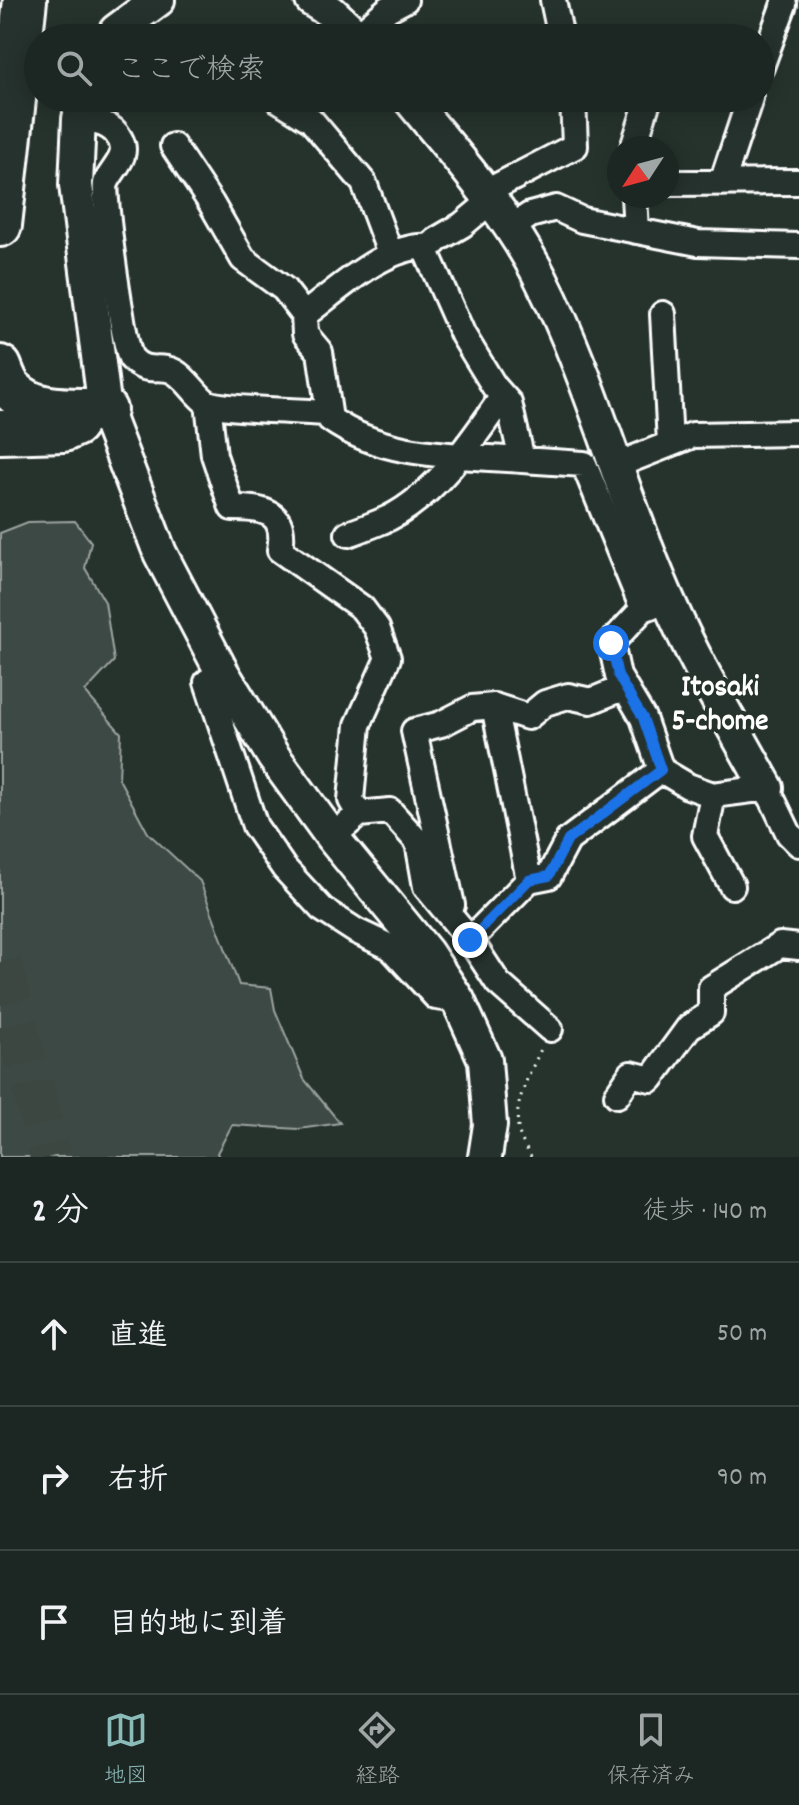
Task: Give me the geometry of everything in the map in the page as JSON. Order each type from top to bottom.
[{"type":"highway","points":[[0,225],[25,0]]},
{"type":"highway","points":[[0,367],[10,389],[32,404],[54,409],[105,410]]},
{"type":"highway","points":[[0,432],[64,430],[105,410]]},
{"type":"street","points":[[312,0],[344,24]]},
{"type":"street","points":[[372,24],[388,9],[405,0]]},
{"type":"street","points":[[553,0],[558,24]]},
{"type":"street","points":[[775,28],[785,1]]},
{"type":"street","points":[[123,24],[142,5]]},
{"type":"street","points":[[81,112],[76,185],[105,410],[160,553],[222,672],[273,756],[332,837],[427,953],[458,1000],[485,1060],[490,1125],[485,1157]]},
{"type":"street","points":[[84,112],[95,121],[109,126],[121,140],[123,156],[105,185],[129,355],[143,369],[174,371],[208,403],[227,407],[328,413]]},
{"type":"street","points":[[298,112],[311,120],[364,183],[390,253]]},
{"type":"street","points":[[420,112],[489,196],[540,277],[563,325],[617,465],[631,541],[655,604],[705,675],[789,834],[799,844]]},
{"type":"street","points":[[522,460],[509,403],[463,335],[426,251],[438,239],[462,225],[489,196],[575,146],[574,112]]},
{"type":"street","points":[[637,136],[644,112]]},
{"type":"street","points":[[722,183],[745,112]]},
{"type":"street","points":[[173,146],[243,259],[284,289],[304,315],[305,334],[320,352],[330,419],[345,430],[378,444],[462,455],[584,464],[631,541]]},
{"type":"street","points":[[679,183],[799,182]]},
{"type":"street","points":[[511,228],[530,215],[556,208],[582,220],[698,243],[799,246]]},
{"type":"street","points":[[635,208],[636,231]]},
{"type":"street","points":[[304,315],[390,253],[430,247]]},
{"type":"street","points":[[663,314],[670,443]]},
{"type":"street","points":[[348,534],[391,517],[422,494],[462,455],[503,396]]},
{"type":"street","points":[[208,403],[214,455],[232,508],[260,508],[275,517],[283,532],[280,550],[362,608],[377,628],[388,658],[358,725],[351,800],[359,814]]},
{"type":"street","points":[[617,465],[693,435],[799,433]]},
{"type":"street","points":[[655,604],[611,643],[618,676],[643,718],[661,770],[688,786],[713,795],[767,788]]},
{"type":"street","points":[[222,672],[207,682],[255,826],[284,868],[322,909],[356,931],[390,947],[436,997],[458,1000]]},
{"type":"street","points":[[446,911],[452,905],[414,731],[441,724],[472,708],[494,706],[528,717],[545,703],[568,696],[591,701],[625,687]]},
{"type":"street","points":[[494,706],[529,880]]},
{"type":"street","points":[[470,940],[529,880],[549,876],[568,840],[661,770]]},
{"type":"street","points":[[713,795],[705,836],[732,886]]},
{"type":"street","points":[[332,837],[359,814],[390,811],[418,842],[426,887],[470,940],[498,983],[550,1029]]},
{"type":"street","points":[[617,1095],[631,1074],[651,1079],[689,1027],[711,1013],[711,988],[780,945],[799,947]]},
{"type":"path","points":[[531,1157],[518,1131],[518,1113],[526,1082],[550,1029]]},
{"type":"shaded area","points":[[75,521],[91,542],[85,568],[105,602],[114,661],[85,692],[121,733],[119,779],[148,833],[200,881],[239,985],[271,988],[275,1010],[304,1079],[340,1123],[299,1129],[232,1125],[217,1153],[219,1157],[0,1157],[0,533],[28,522]]},
{"type":"tunnel","points":[[0,962],[51,1157]]},
{"type":"district","name":"Itosaki 5-chome","points":[[720,702]]},
{"type":"route","points":[[470,940],[529,880],[549,876],[568,840],[661,770],[643,718],[618,676],[611,643]]}]
